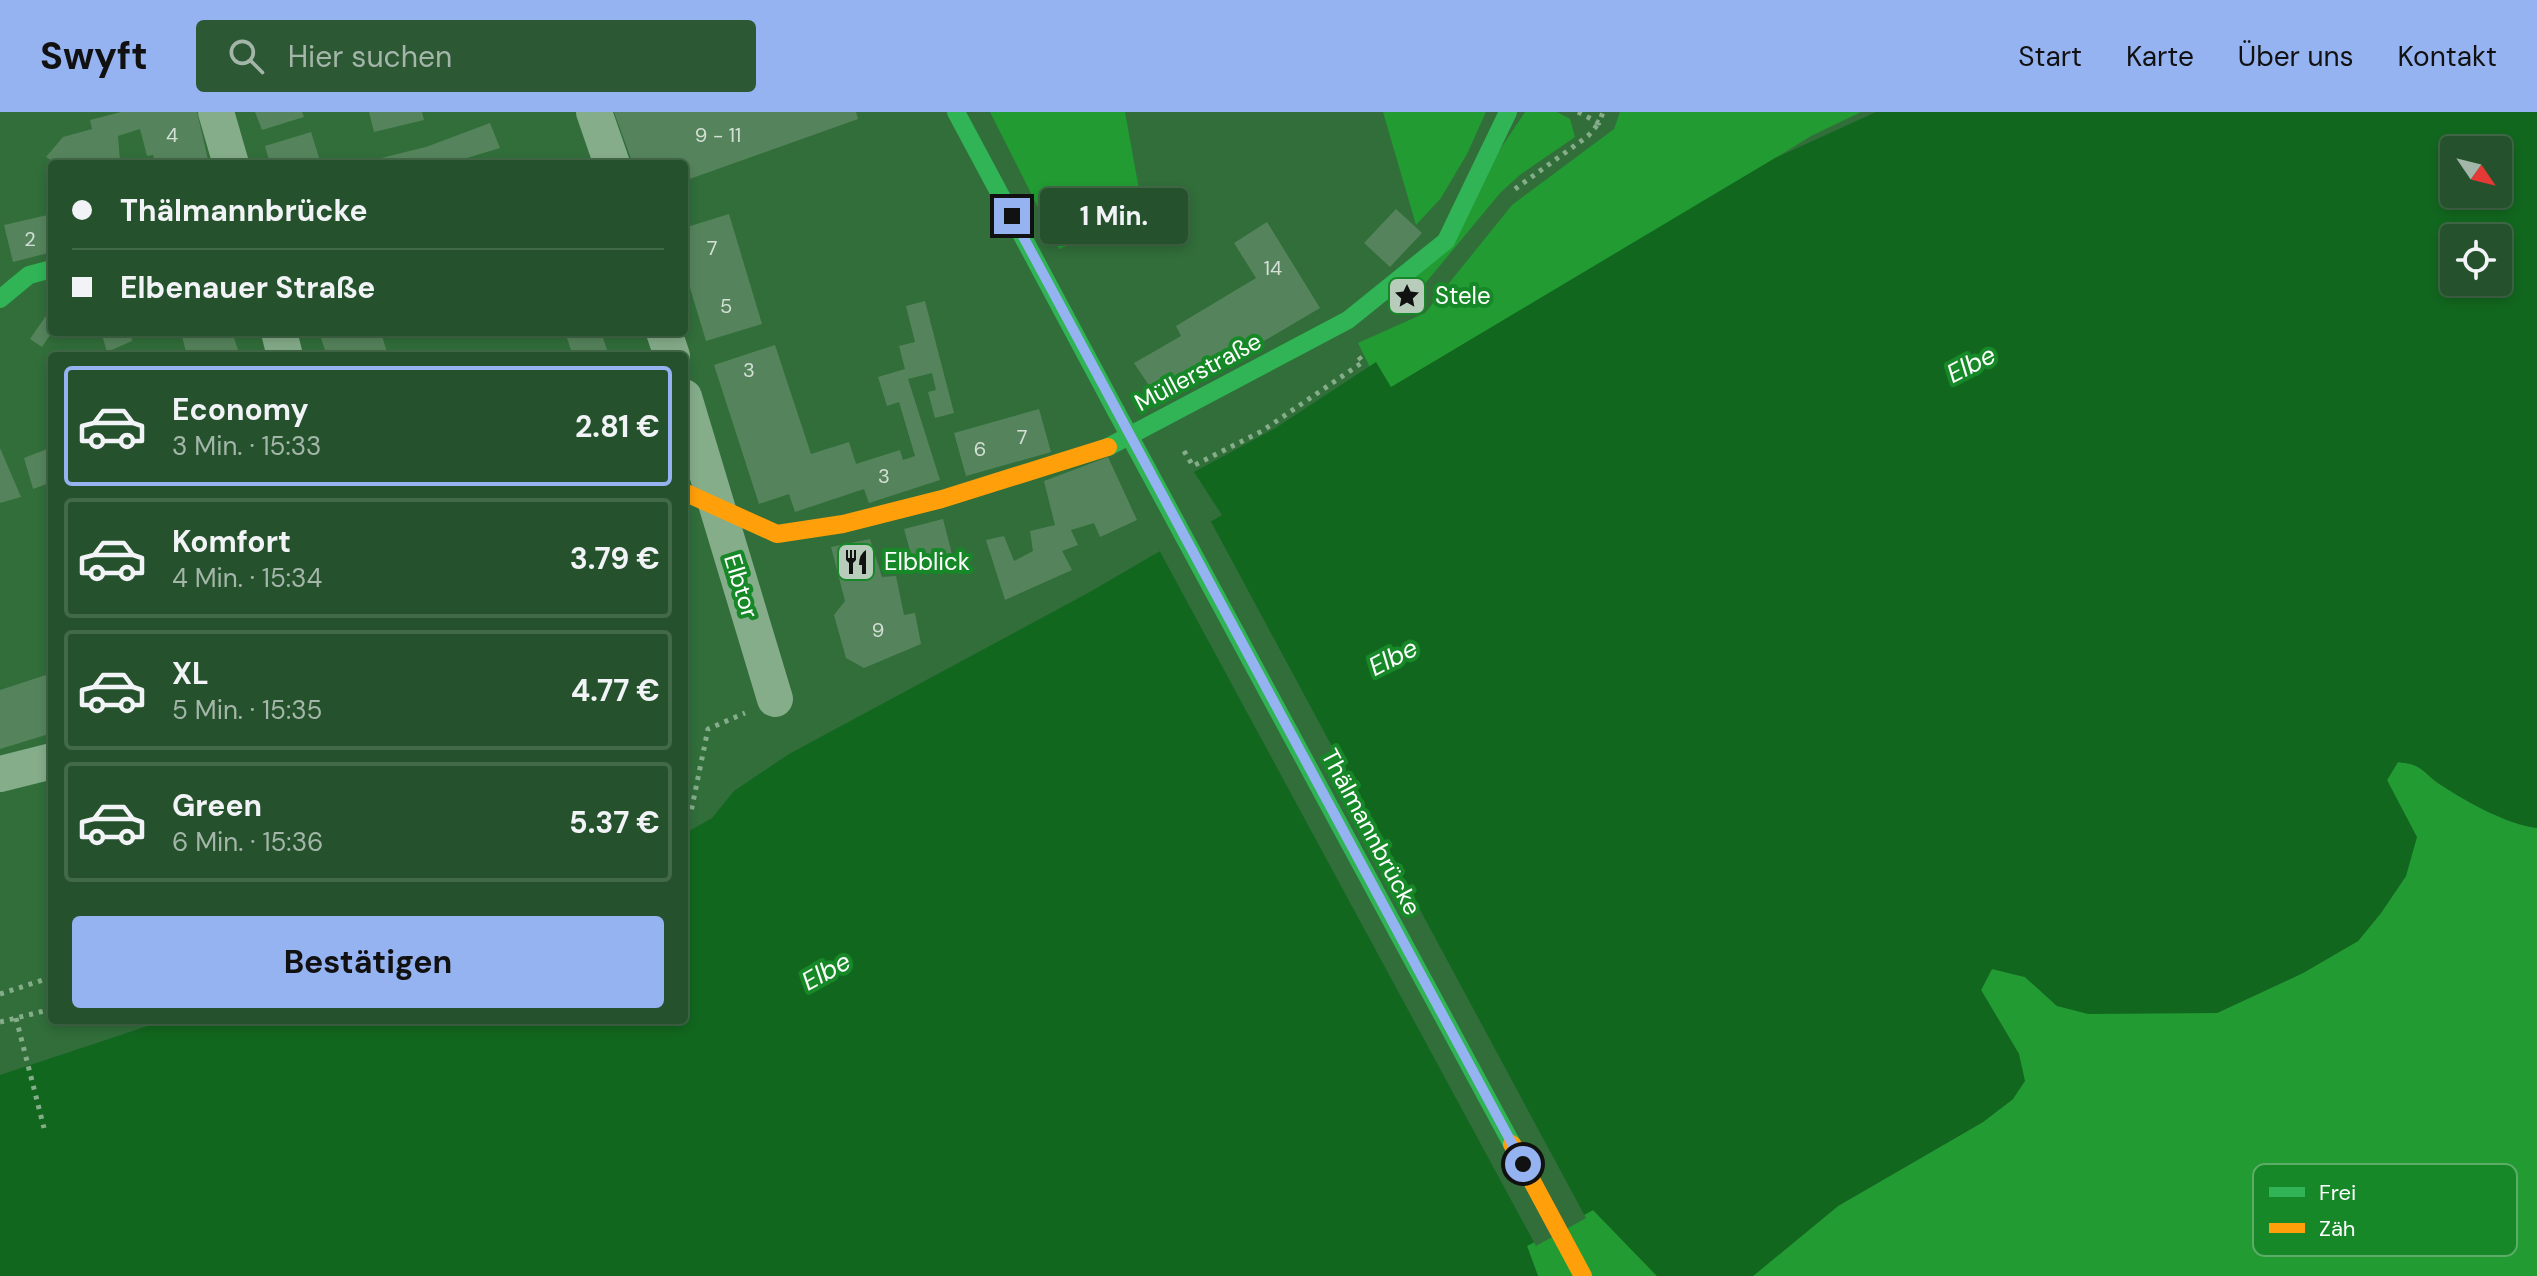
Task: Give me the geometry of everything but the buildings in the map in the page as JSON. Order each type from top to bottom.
[{"type":"street","points":[[216,112],[230,160]]},
{"type":"street","points":[[594,112],[611,160]]},
{"type":"street","name":"Thälmannbrücke","points":[[956,112],[1583,1276]]},
{"type":"street","name":"Müllerstraße","points":[[718,509],[777,534],[843,524],[942,499],[1110,446],[1348,320],[1446,241],[1508,112]]},
{"type":"street","points":[[0,299],[29,275],[48,270]]},
{"type":"street","name":"Elbtor","points":[[688,410],[775,699]]},
{"type":"street","points":[[688,494],[718,509]]},
{"type":"street","points":[[0,774],[48,762]]},
{"type":"path","points":[[1578,112],[1599,123],[1603,112]]},
{"type":"path","points":[[1165,417],[1193,466],[1262,431],[1363,362],[1356,352]]},
{"type":"path","points":[[688,813],[691,812],[708,729],[775,699]]},
{"type":"path","points":[[0,994],[48,978]]},
{"type":"path","points":[[0,1022],[48,1010]]},
{"type":"path","points":[[16,1018],[44,1128]]},
{"type":"shaded area","points":[[990,112],[1125,112],[1144,217],[1059,249]]},
{"type":"shaded area","points":[[1383,112],[1486,112],[1467,154],[1441,198],[1416,225]]},
{"type":"shaded area","points":[[1525,112],[1557,112],[1570,119],[1575,137],[1521,174],[1501,192],[1413,298],[1392,311]]},
{"type":"shaded area","points":[[1620,112],[1861,112],[1811,136],[1386,400],[1358,343],[1425,313],[1512,205],[1614,129]]},
{"type":"shaded area","points":[[2398,762],[2407,763],[2487,811],[2537,828],[2537,1276],[1753,1276],[1838,1206],[1983,1122],[2013,1099],[2019,1054],[1981,990],[1992,969],[2025,977],[2057,1006],[2217,1013],[2303,973],[2358,941],[2406,876],[2387,780]]},
{"type":"shaded area","points":[[1593,1210],[1657,1276],[1538,1276],[1527,1246]]},
{"type":"water","name":"Elbe","points":[[1876,112],[2537,112],[2537,828],[2487,811],[2441,785],[2418,767],[2398,762],[2387,780],[2417,837],[2406,876],[2381,913],[2358,941],[2303,973],[2217,1013],[2088,1014],[2057,1006],[2025,977],[1992,969],[1981,990],[2019,1054],[2025,1081],[2013,1099],[1983,1122],[1838,1206],[1753,1276],[1657,1276],[1593,1210],[1527,1246],[1538,1276],[0,1276],[0,1075],[154,1024],[688,1024],[688,832],[712,818],[734,791],[789,754],[1088,593],[1222,515],[1194,472],[1274,429],[1376,362],[1391,387],[1775,158]]},
{"type":"pier","points":[[1209,518],[1586,1218],[1536,1246],[1158,548]]},
{"type":"traffic: fast","points":[[956,112],[1116,411]]},
{"type":"traffic: fast","points":[[1108,447],[1348,320],[1446,241],[1508,112]]},
{"type":"traffic: fast","points":[[0,299],[29,275],[48,270]]},
{"type":"traffic: fast","points":[[1116,411],[1512,1144]]},
{"type":"traffic: slow","points":[[688,494],[777,534],[843,524],[942,499],[1108,447]]},
{"type":"traffic: slow","points":[[1512,1144],[1583,1276]]},
{"type":"place","name":"Stele","points":[[1407,296]]},
{"type":"place","name":"Elbblick","points":[[856,562]]},
{"type":"route","points":[[1012,216],[1523,1164]]}]
